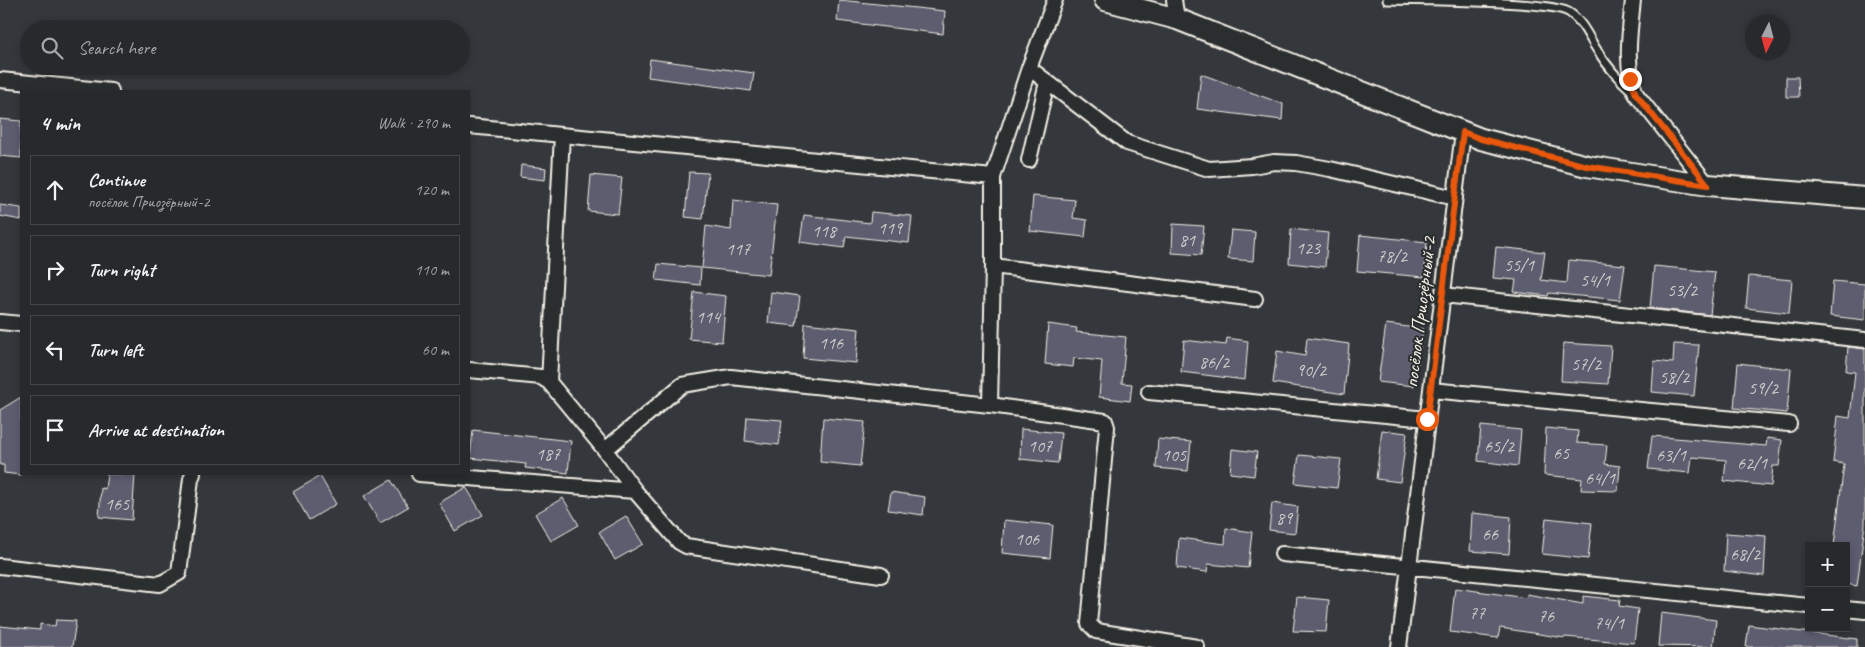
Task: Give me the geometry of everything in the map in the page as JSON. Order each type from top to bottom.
[{"type":"street","points":[[990,405],[993,177],[1029,68],[1055,0]]},
{"type":"street","points":[[1105,0],[1176,10],[1481,139],[1587,166],[1708,185],[1865,198]]},
{"type":"street","points":[[1633,0],[1628,62],[1630,79],[1636,94],[1708,185]]},
{"type":"street","points":[[1029,68],[1127,143],[1209,169],[1252,166],[1274,162],[1296,164],[1330,169],[1454,198]]},
{"type":"street","points":[[0,80],[101,90]]},
{"type":"street","points":[[1029,160],[1038,114],[1047,82]]},
{"type":"street","points":[[470,126],[993,177]]},
{"type":"street","name":"посёлок Приозёрный-2","points":[[1399,647],[1463,132]]},
{"type":"street","points":[[548,382],[562,135]]},
{"type":"street","points":[[993,266],[1255,299]]},
{"type":"street","points":[[1443,295],[1865,340]]},
{"type":"street","points":[[0,322],[20,324]]},
{"type":"street","points":[[470,370],[541,377],[548,382],[605,450],[636,491],[679,542],[686,546],[882,575]]},
{"type":"street","points":[[605,450],[682,385],[731,377],[990,405],[1105,421],[1107,427],[1089,624],[1096,631],[1197,647]]},
{"type":"street","points":[[1431,390],[1789,424]]},
{"type":"street","points":[[1149,392],[1427,419]]},
{"type":"street","points":[[0,566],[160,584],[179,573],[193,475]]},
{"type":"street","points":[[432,475],[636,491]]},
{"type":"street","points":[[1282,554],[1805,606]]},
{"type":"street","points":[[1850,609],[1865,611]]},
{"type":"lane","points":[[1387,0],[1532,2],[1569,12],[1585,29],[1615,76],[1636,94]]},
{"type":"building","points":[[839,0],[945,11],[943,34],[837,21]]},
{"type":"building","points":[[650,59],[754,73],[751,91],[648,77]]},
{"type":"building","points":[[1201,74],[1283,104],[1282,120],[1197,109]]},
{"type":"building","points":[[1786,77],[1798,77],[1799,97],[1786,97]]},
{"type":"building","points":[[0,119],[20,121],[20,158],[0,156]]},
{"type":"building","points":[[521,165],[546,168],[545,180],[520,177]]},
{"type":"building","points":[[689,172],[708,173],[703,219],[685,217]]},
{"type":"building","points":[[591,175],[622,178],[618,214],[588,211]]},
{"type":"building","points":[[1033,196],[1075,200],[1073,218],[1087,220],[1085,237],[1030,231]]},
{"type":"building","points":[[733,200],[777,205],[769,275],[702,268],[706,226],[731,230]]},
{"type":"building","points":[[0,205],[20,208],[20,220],[0,216]]},
{"type":"building","points":[[871,212],[912,216],[909,243],[846,236],[844,248],[800,242],[804,215],[870,223]]},
{"type":"building","points":[[1173,224],[1204,226],[1201,255],[1172,253]]},
{"type":"building","points":[[1291,229],[1328,233],[1325,267],[1289,263]]},
{"type":"building","points":[[1231,230],[1255,232],[1253,261],[1228,259]]},
{"type":"building","points":[[1360,235],[1427,242],[1424,277],[1357,271]]},
{"type":"building","points":[[1496,247],[1545,252],[1541,280],[1567,283],[1569,260],[1625,265],[1620,300],[1549,293],[1548,296],[1514,292],[1516,280],[1493,278]]},
{"type":"building","points":[[658,264],[701,268],[700,285],[656,280]]},
{"type":"building","points":[[1654,266],[1715,272],[1710,315],[1650,308]]},
{"type":"building","points":[[1749,276],[1792,280],[1789,313],[1746,308]]},
{"type":"building","points":[[1833,281],[1865,284],[1865,320],[1830,316]]},
{"type":"building","points":[[694,292],[726,296],[722,342],[689,339]]},
{"type":"building","points":[[771,292],[800,296],[796,326],[768,323]]},
{"type":"building","points":[[805,323],[859,329],[856,363],[803,358]]},
{"type":"building","points":[[1048,324],[1077,328],[1076,332],[1126,337],[1122,383],[1132,384],[1130,401],[1099,397],[1102,361],[1074,358],[1073,367],[1045,364]]},
{"type":"building","points":[[1386,324],[1423,329],[1414,386],[1378,382]]},
{"type":"building","points":[[1227,338],[1248,341],[1245,380],[1181,372],[1184,340],[1226,345]]},
{"type":"building","points":[[1307,338],[1349,344],[1344,394],[1273,383],[1277,351],[1305,356]]},
{"type":"building","points":[[1563,343],[1611,346],[1608,384],[1561,381]]},
{"type":"building","points":[[1674,344],[1699,345],[1694,396],[1652,392],[1654,361],[1673,363]]},
{"type":"building","points":[[1848,347],[1865,349],[1865,524],[1857,586],[1850,585],[1850,542],[1834,542],[1844,464],[1833,462],[1838,416],[1850,418],[1855,372],[1846,371]]},
{"type":"building","points":[[1738,363],[1791,369],[1787,413],[1734,408]]},
{"type":"building","points":[[20,398],[20,475],[4,473],[4,465],[0,465],[0,410]]},
{"type":"building","points":[[747,417],[782,420],[779,445],[745,441]]},
{"type":"building","points":[[823,418],[865,422],[860,466],[820,462]]},
{"type":"building","points":[[1481,426],[1521,430],[1518,466],[1478,461]]},
{"type":"building","points":[[1546,428],[1578,431],[1577,443],[1607,445],[1605,464],[1620,466],[1618,491],[1581,490],[1582,479],[1544,475]]},
{"type":"building","points":[[1021,429],[1061,433],[1058,463],[1020,459]]},
{"type":"building","points":[[473,430],[571,441],[568,473],[525,468],[526,464],[470,458]]},
{"type":"building","points":[[1382,430],[1407,433],[1400,482],[1376,479]]},
{"type":"building","points":[[1652,436],[1766,446],[1767,438],[1782,440],[1779,466],[1773,466],[1771,486],[1724,481],[1726,460],[1692,457],[1690,473],[1648,469]]},
{"type":"building","points":[[1158,439],[1191,442],[1188,471],[1156,468]]},
{"type":"building","points":[[1232,449],[1257,452],[1254,476],[1230,473]]},
{"type":"building","points":[[1299,455],[1341,459],[1337,488],[1295,483]]},
{"type":"building","points":[[107,475],[135,475],[132,520],[99,517],[101,488],[105,489]]},
{"type":"building","points":[[320,476],[336,504],[309,520],[293,492]]},
{"type":"building","points":[[391,480],[408,507],[380,523],[364,496]]},
{"type":"building","points":[[466,487],[483,515],[455,531],[439,503]]},
{"type":"building","points":[[891,492],[925,497],[923,515],[888,510]]},
{"type":"building","points":[[563,498],[579,525],[551,541],[535,514]]},
{"type":"building","points":[[1272,503],[1298,507],[1295,533],[1269,530]]},
{"type":"building","points":[[1472,513],[1511,517],[1509,554],[1470,551]]},
{"type":"building","points":[[626,516],[643,544],[615,560],[599,532]]},
{"type":"building","points":[[1546,518],[1592,523],[1588,559],[1542,554]]},
{"type":"building","points":[[1004,520],[1053,525],[1050,558],[1002,553]]},
{"type":"building","points":[[1226,528],[1252,532],[1248,568],[1208,564],[1207,572],[1177,568],[1179,538],[1225,544]]},
{"type":"building","points":[[1726,533],[1766,536],[1764,576],[1724,571]]},
{"type":"building","points":[[1455,588],[1527,598],[1527,594],[1583,604],[1583,596],[1620,600],[1619,606],[1638,609],[1634,643],[1565,638],[1500,628],[1498,638],[1450,632]]},
{"type":"building","points":[[1297,597],[1329,600],[1326,632],[1293,631]]},
{"type":"building","points":[[1661,613],[1716,620],[1713,647],[1658,646]]},
{"type":"building","points":[[56,620],[76,621],[72,647],[0,647],[0,626],[40,630],[40,624],[55,626]]},
{"type":"building","points":[[1749,625],[1857,639],[1857,647],[1746,647]]},
{"type":"route","points":[[1427,419],[1463,132],[1481,139],[1587,166],[1708,185],[1636,94],[1630,79]]}]
